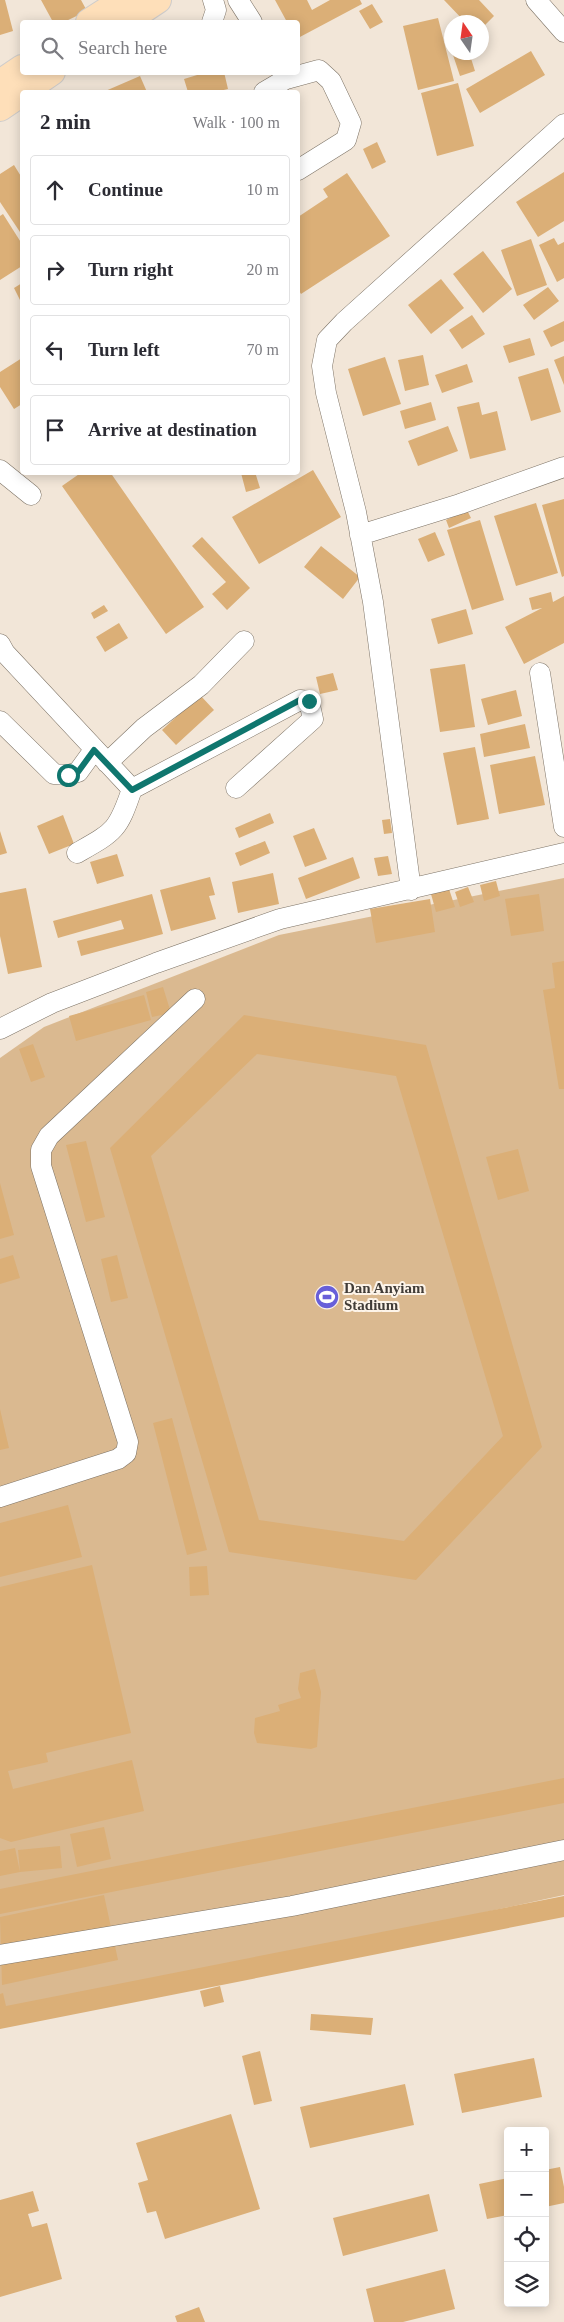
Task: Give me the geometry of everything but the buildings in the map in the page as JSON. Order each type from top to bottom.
[{"type":"main road","points":[[92,20],[123,0]]},
{"type":"main road","points":[[128,20],[158,0]]},
{"type":"main road","points":[[0,83],[20,69]]},
{"type":"main road","points":[[27,90],[48,75]]},
{"type":"main road","points":[[0,108],[20,95]]},
{"type":"street","points":[[213,0],[216,10],[213,20]]},
{"type":"street","points":[[238,0],[251,20]]},
{"type":"street","points":[[536,0],[564,32]]},
{"type":"street","points":[[300,73],[319,70],[332,81],[351,123],[346,140],[300,169]]},
{"type":"street","points":[[266,90],[284,76]]},
{"type":"street","points":[[410,890],[374,602],[326,393],[322,366],[327,340],[351,315],[564,124]]},
{"type":"street","points":[[360,535],[460,504],[564,467]]},
{"type":"street","points":[[0,470],[31,495]]},
{"type":"street","points":[[0,721],[54,774],[68,775],[78,772],[144,728],[201,684],[244,641]]},
{"type":"street","points":[[0,644],[5,653],[132,790]]},
{"type":"street","points":[[540,673],[564,827]]},
{"type":"street","points":[[77,853],[113,831],[123,817],[132,790],[300,700],[309,701],[313,719],[236,788]]},
{"type":"street","points":[[0,1029],[52,1003],[156,963],[280,919],[564,853]]},
{"type":"street","points":[[0,1497],[118,1459],[126,1453],[128,1442],[41,1166],[41,1150],[48,1136],[195,999]]},
{"type":"street","points":[[0,1955],[292,1906],[564,1850]]},
{"type":"shaded area","points":[[564,878],[564,1895],[0,2019],[0,1058],[44,1027],[279,935]]},
{"type":"place","name":"Dan Anyiam Stadium","points":[[327,1297]]},
{"type":"route","points":[[68,775],[78,772],[94,750],[132,790],[300,700],[309,701]]}]
